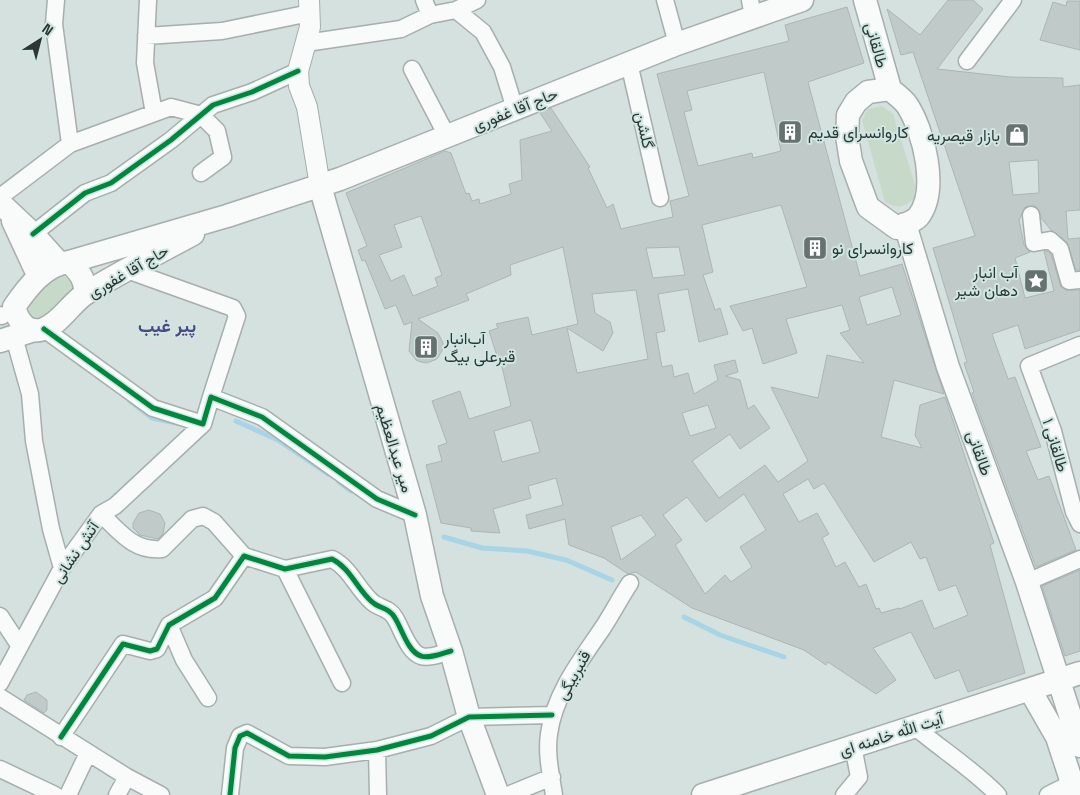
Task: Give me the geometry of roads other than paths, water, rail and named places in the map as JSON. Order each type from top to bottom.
[{"type":"main road","name":"حاج آقا غفوری","points":[[14,324],[39,277],[64,262],[227,216],[320,186],[630,63],[752,9],[802,0]]},
{"type":"main road","name":"طالقانی","points":[[864,0],[890,89]]},
{"type":"main road","points":[[890,89],[906,105],[922,141],[928,179],[926,198],[918,217],[897,228],[868,207],[851,161],[847,136],[848,115],[856,102],[868,92],[890,89]]},
{"type":"main road","name":"میر عبدالعظیم","points":[[320,186],[415,515],[432,596],[451,651],[469,718],[498,795]]},
{"type":"main road","points":[[2,203],[33,234],[84,279],[86,293]]},
{"type":"main road","points":[[2,203],[39,277]]},
{"type":"main road","name":"حاج آقا غفوری","points":[[14,324],[71,308],[86,293],[227,216]]},
{"type":"main road","name":"طالقانی","points":[[906,224],[948,366],[1026,582],[1057,681],[1070,737]]},
{"type":"main road","name":"آیت الله خامنه ای","points":[[703,795],[1080,673]]},
{"type":"main road","points":[[1030,690],[1070,737],[1074,789]]},
{"type":"street","points":[[56,0],[54,24],[70,144]]},
{"type":"street","points":[[148,0],[145,63],[154,112]]},
{"type":"street","points":[[306,43],[401,29],[427,8],[456,10],[477,0]]},
{"type":"street","points":[[665,0],[676,44]]},
{"type":"street","points":[[967,62],[1013,0]]},
{"type":"street","points":[[146,36],[222,31],[310,6],[306,43],[298,71],[299,86],[308,107],[320,186]]},
{"type":"street","points":[[456,10],[483,32],[502,68],[515,109]]},
{"type":"street","name":"گلشن","points":[[630,63],[660,198]]},
{"type":"street","points":[[412,69],[447,136]]},
{"type":"street","points":[[33,234],[85,193],[111,183],[172,140],[213,105],[252,92],[298,71]]},
{"type":"street","points":[[2,203],[70,144],[171,107],[201,115],[217,131],[223,157],[201,173]]},
{"type":"street","points":[[1031,215],[1034,243],[1050,240],[1060,249],[1069,281],[1080,280]]},
{"type":"street","points":[[14,324],[153,408],[203,424],[237,316],[233,308],[127,270]]},
{"type":"street","points":[[14,324],[30,394],[34,441],[51,529],[62,568]]},
{"type":"street","name":"طالقانی ۱","points":[[1078,515],[1053,431],[1029,366],[1080,345]]},
{"type":"street","points":[[211,396],[262,417],[378,499],[415,515]]},
{"type":"street","name":"آتش نشانی","points":[[0,683],[62,568],[101,514],[115,506],[203,424]]},
{"type":"street","points":[[101,514],[132,544],[148,550],[162,549],[192,519],[203,516],[214,522],[244,556],[284,569],[332,559],[343,565],[372,602],[387,608],[394,615],[412,650],[418,656],[424,658],[451,651]]},
{"type":"street","points":[[61,736],[123,644],[150,651],[156,649],[170,625],[215,598],[244,556]]},
{"type":"street","points":[[1026,582],[1080,559]]},
{"type":"street","points":[[284,569],[342,683]]},
{"type":"street","name":"قنبربیگی","points":[[554,795],[549,764],[548,736],[552,715],[585,651],[602,629],[630,583]]},
{"type":"street","points":[[0,616],[19,645]]},
{"type":"street","points":[[170,625],[184,660],[208,698]]},
{"type":"street","points":[[0,697],[127,777],[161,795]]},
{"type":"street","points":[[230,795],[235,748],[240,736],[247,733],[289,756],[325,757],[377,750],[431,736],[469,718],[552,715]]},
{"type":"street","points":[[915,727],[943,751],[977,774],[998,795]]},
{"type":"street","points":[[844,795],[859,777],[853,746]]},
{"type":"street","points":[[377,750],[378,795]]},
{"type":"street","points":[[68,795],[88,753]]},
{"type":"street","points":[[0,770],[55,795]]},
{"type":"street","points":[[117,795],[127,777]]},
{"type":"street","points":[[508,795],[552,777]]},
{"type":"street","points":[[1048,795],[1074,789]]},
{"type":"waterway","points":[[130,401],[152,418],[176,423]]},
{"type":"waterway","points":[[236,421],[278,440],[328,474]]},
{"type":"waterway","points":[[339,482],[351,491]]},
{"type":"waterway","points":[[444,537],[482,548],[527,551],[566,560],[612,580]]},
{"type":"waterway","points":[[684,617],[720,635],[784,657]]},
{"type":"place","name":"کاروانسرای قدیم","points":[[790,132]]},
{"type":"place","name":"بازار قیصریه","points":[[1017,135]]},
{"type":"place","name":"کاروانسرای نو","points":[[815,248]]},
{"type":"place","name":"آب انبار دهان شیر","points":[[1036,281]]},
{"type":"place","name":"آب‌انبار قبرعلی بیگ","points":[[426,347]]},
{"type":"district","name":"پیر غیب","points":[[167,326]]}]
